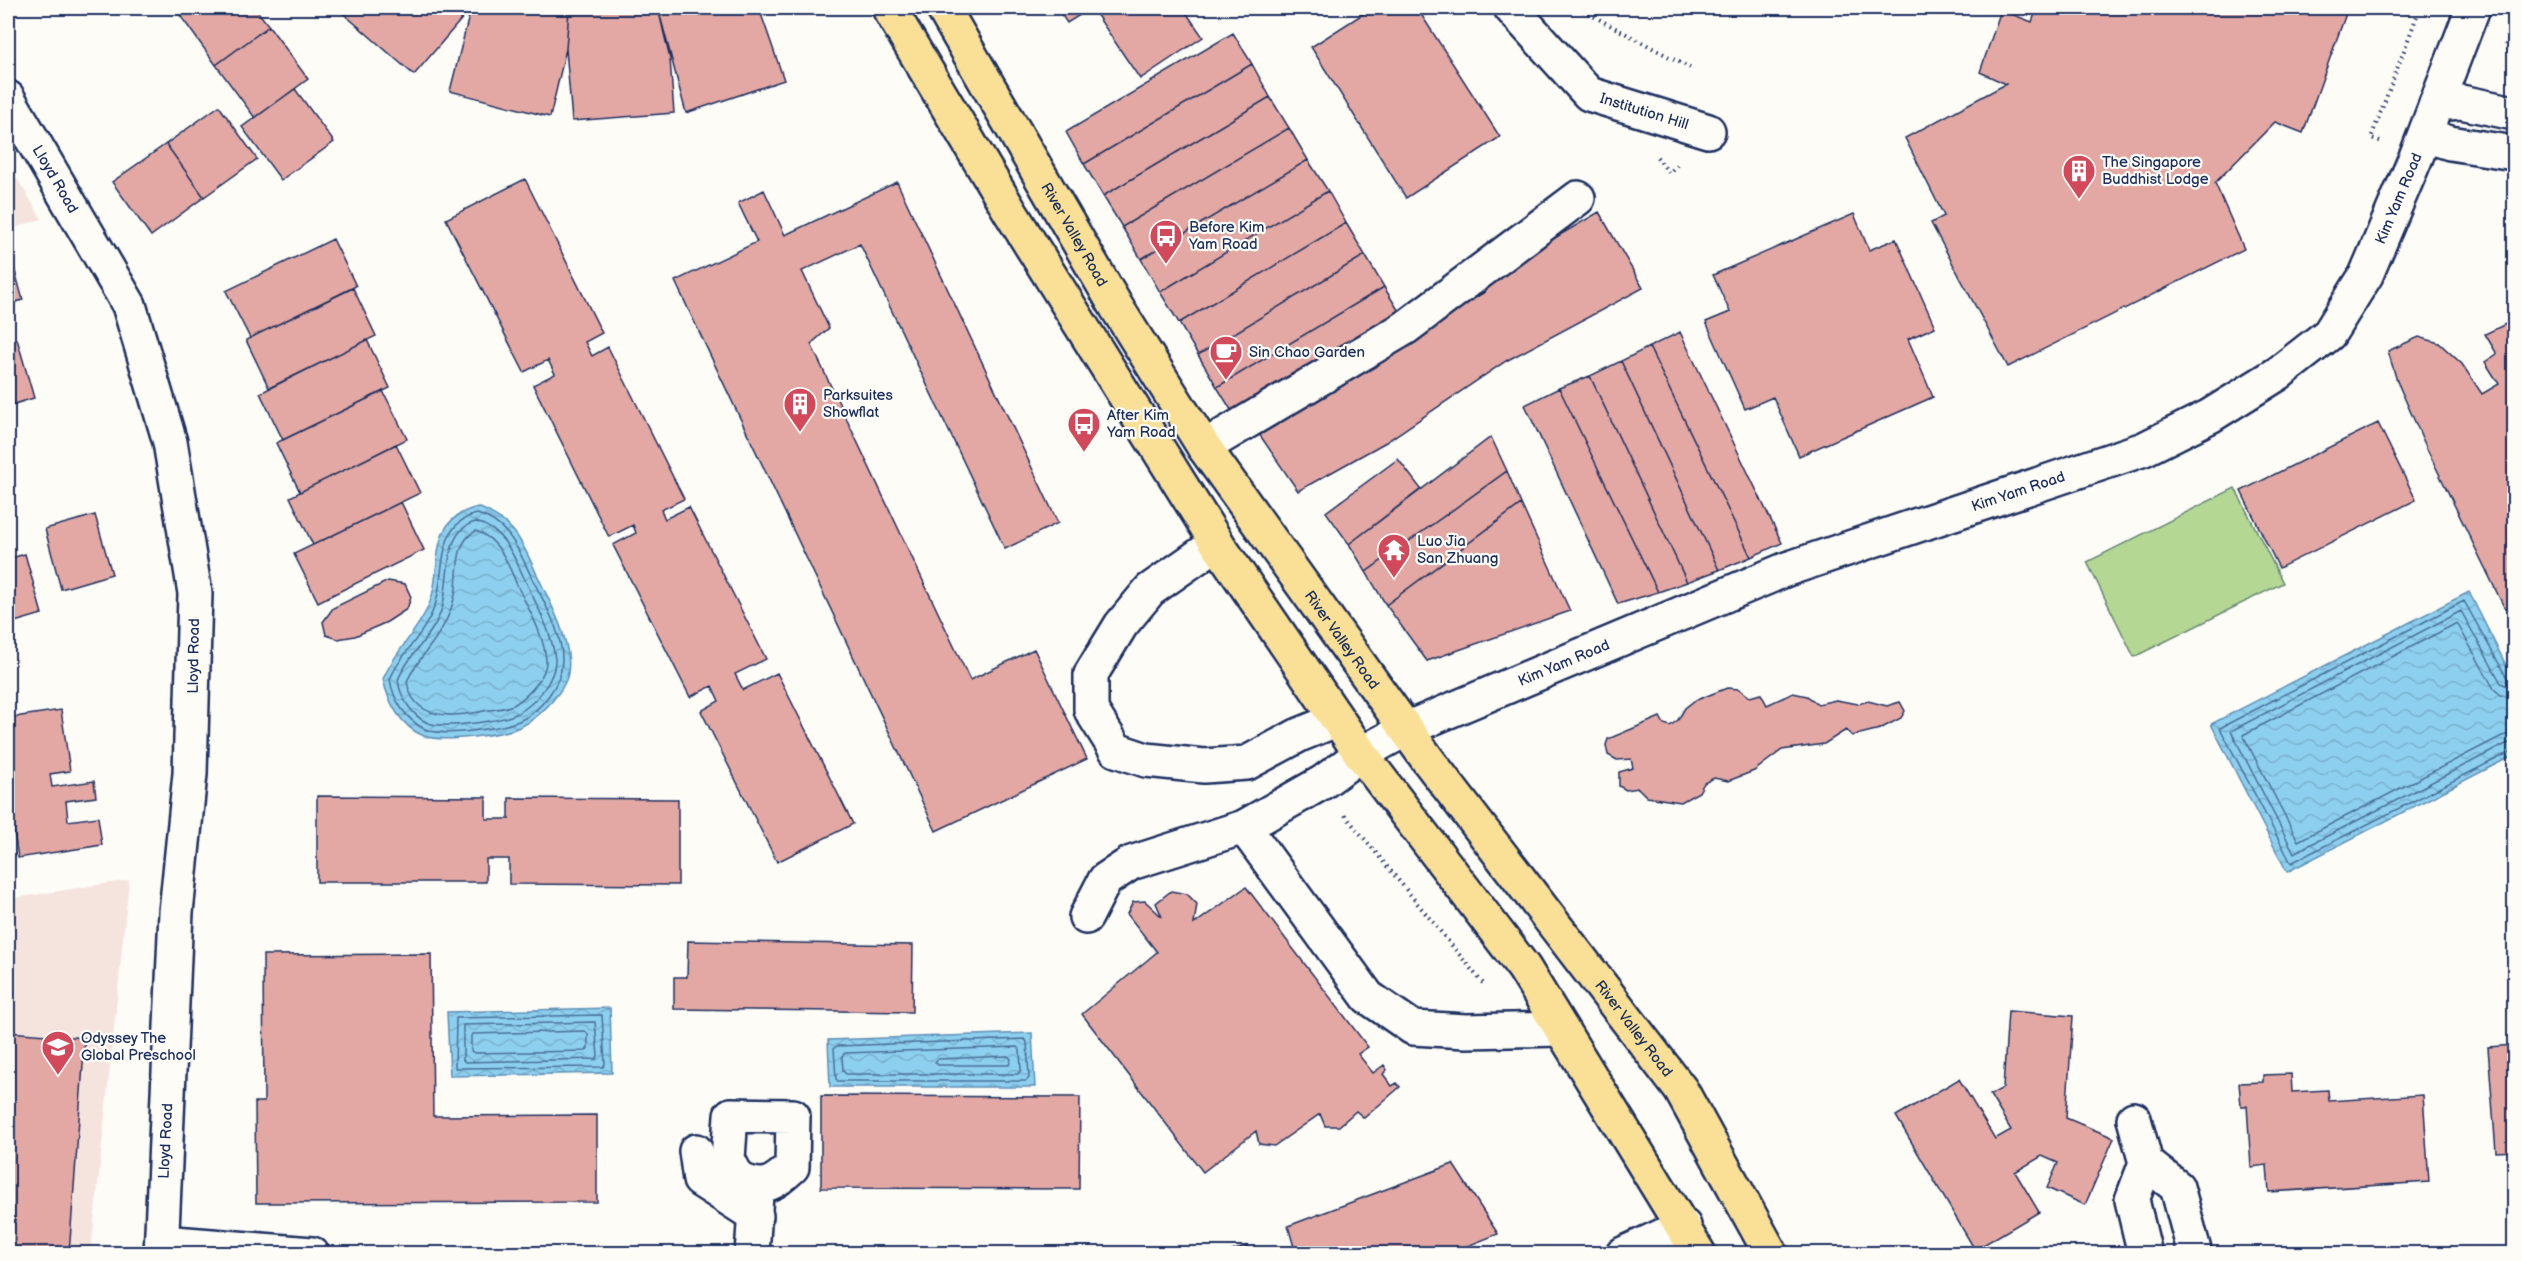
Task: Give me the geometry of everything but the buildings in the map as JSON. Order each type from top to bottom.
[{"type":"main road","points":[[889,8],[1011,213],[1217,543],[1336,720],[1524,968],[1692,1240]]},
{"type":"main road","name":"River Valley Road","points":[[943,8],[1117,308],[1204,447],[1406,729],[1681,1090],[1771,1254]]},
{"type":"street","name":"Institution Hill","points":[[1510,8],[1589,94],[1708,131]]},
{"type":"street","name":"Kim Yam Road","points":[[1086,917],[1105,880],[1131,863],[1244,827],[1323,782],[1361,754],[1406,729],[1787,569],[2144,450],[2210,416],[2279,373],[2330,334],[2366,275],[2421,146],[2473,8]]},
{"type":"street","name":"Lloyd Road","points":[[8,98],[129,305],[170,442],[195,593],[190,774],[176,912],[161,1248]]},
{"type":"street","points":[[2436,104],[2461,102],[2514,113]]},
{"type":"street","points":[[2421,146],[2450,143],[2514,153]]},
{"type":"street","points":[[1204,447],[1405,328],[1578,198]]},
{"type":"street","points":[[1217,543],[1150,591],[1121,624],[1091,674],[1091,710],[1116,750],[1146,760],[1204,766],[1247,763],[1299,735],[1336,720]]},
{"type":"street","points":[[1244,827],[1368,997],[1413,1028],[1466,1031],[1561,1029]]},
{"type":"street","points":[[2134,1119],[2146,1163],[2132,1200],[2145,1254]]},
{"type":"street","points":[[696,1151],[700,1180],[756,1202],[752,1254]]},
{"type":"street","points":[[2146,1163],[2177,1187],[2195,1254]]},
{"type":"street","points":[[1623,1254],[1692,1240]]},
{"type":"street","points":[[161,1248],[312,1254]]},
{"type":"path","points":[[1578,8],[1690,68]]},
{"type":"path","points":[[2420,8],[2371,138],[2421,146]]},
{"type":"path","points":[[2506,43],[2514,63]]},
{"type":"shaded area","points":[[8,164],[42,219],[8,230]]},
{"type":"shaded area","name":"Odyssey The Global Preschool","points":[[129,880],[91,1253],[8,1254],[8,899]]},
{"type":"green space","points":[[2235,488],[2283,583],[2134,657],[2087,562]]},
{"type":"water","points":[[478,507],[502,521],[518,536],[562,629],[569,669],[563,687],[553,700],[535,718],[522,726],[473,737],[433,738],[416,732],[402,720],[392,705],[383,679],[427,609],[432,595],[442,535],[449,523],[461,514]]},
{"type":"water","points":[[2469,592],[2514,681],[2514,755],[2287,872],[2211,724]]},
{"type":"water","points":[[610,1008],[612,1073],[450,1076],[447,1012]]},
{"type":"water","points":[[1032,1033],[1035,1087],[830,1087],[828,1040]]},
{"type":"place","name":"The Singapore Buddhist Lodge","points":[[2079,200]]},
{"type":"place","name":"Before Kim Yam Road","points":[[1166,265]]},
{"type":"place","name":"Sin Chao Garden","points":[[1226,381]]},
{"type":"place","name":"Parksuites Showflat","points":[[800,433]]},
{"type":"place","name":"After Kim Yam Road","points":[[1084,453]]},
{"type":"place","name":"Luo Jia San Zhuang","points":[[1394,579]]},
{"type":"place","name":"Odyssey The Global Preschool","points":[[58,1076]]}]
